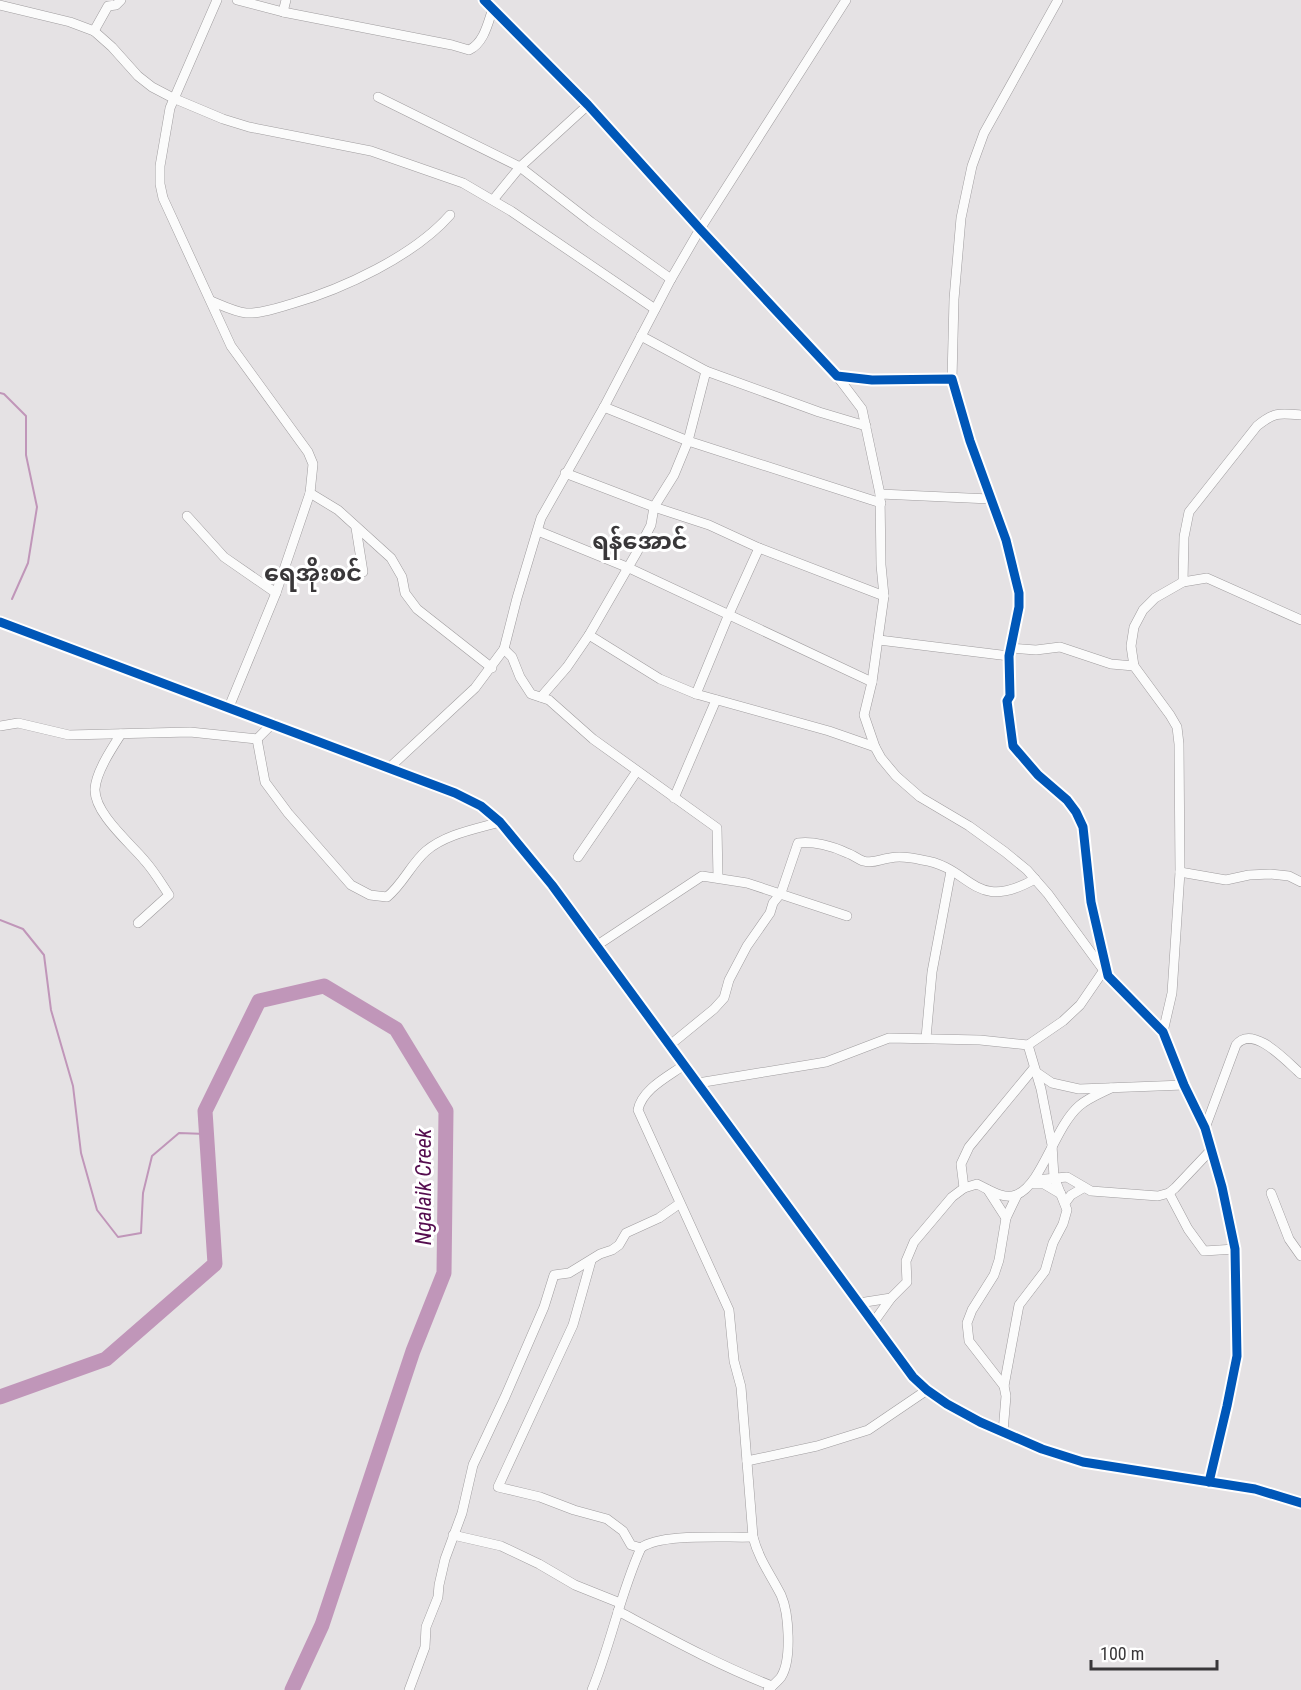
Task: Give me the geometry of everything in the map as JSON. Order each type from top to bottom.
[{"type":"street","points":[[94,31],[108,6],[116,5],[122,0]]},
{"type":"street","points":[[217,0],[186,75],[173,98],[160,166],[160,184],[163,198],[231,346],[312,459],[310,493],[276,593],[229,707]]},
{"type":"street","points":[[237,0],[283,12],[469,50],[475,48],[480,41],[493,8]]},
{"type":"street","points":[[283,12],[286,0]]},
{"type":"street","points":[[484,0],[588,105],[700,230],[837,376],[862,409],[880,499],[884,596],[872,682],[864,715],[875,747],[896,776],[920,797],[969,826],[1005,852],[1035,879],[1106,973],[1163,1032],[1184,1085],[1205,1128],[1222,1186],[1235,1249],[1237,1356],[1209,1482]]},
{"type":"street","points":[[389,768],[476,688],[504,649],[541,518],[604,407],[671,279],[846,0]]},
{"type":"street","points":[[1058,0],[984,133],[972,166],[961,218],[954,299],[952,379],[970,441],[1006,540],[1019,593],[1019,607],[1010,652],[1010,696],[1007,701],[1013,746],[1038,775],[1067,800],[1083,827],[1091,902],[1106,973]]},
{"type":"street","points":[[0,5],[70,22],[94,31],[138,76],[173,98],[224,119],[249,127],[371,151],[451,178],[493,200],[655,309]]},
{"type":"street","points":[[378,97],[520,167],[591,222],[671,279]]},
{"type":"street","points":[[493,200],[520,167],[588,105]]},
{"type":"street","points":[[211,301],[245,313],[274,309],[314,297],[350,283],[411,248],[450,215]]},
{"type":"street","points":[[641,336],[706,371],[819,412],[866,426]]},
{"type":"street","points":[[541,697],[567,668],[589,635],[629,568],[651,525],[654,507],[674,475],[688,441],[706,371]]},
{"type":"street","points":[[837,376],[872,380],[952,379]]},
{"type":"street","points":[[604,407],[688,441],[880,499],[990,499]]},
{"type":"street","points":[[1183,582],[1184,537],[1189,512],[1257,426],[1269,416],[1282,413],[1301,415]]},
{"type":"street","points":[[565,473],[709,525],[759,548],[884,596]]},
{"type":"street","points":[[310,493],[338,510],[390,558],[402,577],[405,593],[417,609],[492,668]]},
{"type":"street","points":[[188,516],[224,557],[276,593]]},
{"type":"street","points":[[357,528],[363,572]]},
{"type":"street","points":[[537,531],[629,568],[872,682]]},
{"type":"street","points":[[696,694],[759,548]]},
{"type":"street","points":[[1163,1032],[1172,993],[1180,872],[1179,744],[1177,727],[1134,666],[1131,646],[1134,627],[1143,610],[1155,598],[1183,582],[1207,578],[1301,620]]},
{"type":"street","points":[[0,622],[273,723],[455,793],[481,806],[500,822],[552,885],[913,1377],[927,1390],[980,1422],[1042,1449],[1083,1462],[1255,1489],[1301,1503]]},
{"type":"street","points":[[589,635],[660,679],[696,694],[829,731],[875,747]]},
{"type":"street","points":[[879,640],[1010,652],[1059,647],[1111,664],[1134,666]]},
{"type":"street","points":[[504,649],[512,657],[520,677],[531,694],[549,700],[593,739],[717,828],[718,878]]},
{"type":"street","points":[[674,798],[717,700]]},
{"type":"street","points":[[0,726],[18,723],[69,735],[190,732],[257,739]]},
{"type":"street","points":[[257,739],[273,723]]},
{"type":"street","points":[[121,734],[108,754],[97,780],[96,797],[117,831],[155,873],[170,895],[160,901],[138,923]]},
{"type":"street","points":[[257,739],[265,782],[296,822],[351,885],[370,896],[387,897],[398,889],[427,851],[454,836],[500,822]]},
{"type":"street","points":[[578,857],[637,771]]},
{"type":"street","points":[[669,1045],[714,1009],[724,998],[729,980],[747,946],[781,893],[798,843],[805,842],[833,848],[861,860],[876,863],[891,857],[932,861],[965,881],[989,892],[1017,890],[1035,879]]},
{"type":"street","points":[[926,1038],[932,972],[951,871]]},
{"type":"street","points":[[1180,872],[1226,880],[1249,875],[1270,874],[1289,876],[1301,882]]},
{"type":"street","points":[[596,946],[702,876],[747,883],[847,916]]},
{"type":"street","points":[[698,1083],[826,1062],[889,1038],[980,1040],[1028,1045],[1063,1021],[1080,1005],[1106,973]]},
{"type":"street","points":[[1205,1128],[1236,1045],[1242,1038],[1268,1045],[1301,1074]]},
{"type":"street","points":[[1003,1432],[1006,1396],[1004,1386],[1018,1305],[1045,1271],[1053,1243],[1064,1224],[1067,1210],[1054,1177],[1052,1145],[1028,1045]]},
{"type":"street","points":[[453,1535],[501,1546],[529,1558],[619,1607],[687,1648],[770,1688],[781,1677],[787,1664],[789,1640],[782,1598],[757,1554],[753,1537],[741,1387],[734,1360],[729,1310],[638,1110],[649,1092],[684,1065]]},
{"type":"street","points":[[1035,1070],[1052,1083],[1079,1089],[1184,1085]]},
{"type":"street","points":[[964,1188],[961,1164],[969,1147],[1035,1070]]},
{"type":"street","points":[[1032,1183],[1052,1145],[1079,1106],[1111,1088]]},
{"type":"street","points":[[1004,1386],[969,1341],[967,1323],[999,1260],[1006,1218],[1017,1195],[1032,1183],[1054,1177],[1066,1177],[1083,1188],[1100,1192],[1158,1196],[1169,1193],[1210,1151]]},
{"type":"street","points":[[1032,1183],[1044,1184],[1063,1198]]},
{"type":"street","points":[[873,1323],[891,1298],[908,1282],[906,1261],[914,1242],[951,1197],[964,1188],[976,1184],[1003,1195],[1017,1195]]},
{"type":"street","points":[[1063,1198],[1083,1188]]},
{"type":"street","points":[[987,1189],[1006,1218]]},
{"type":"street","points":[[1169,1193],[1188,1229],[1204,1251],[1235,1249]]},
{"type":"street","points":[[1271,1193],[1289,1239],[1301,1256]]},
{"type":"street","points":[[409,1690],[424,1647],[426,1627],[438,1596],[453,1535],[462,1514],[473,1464],[505,1398],[544,1307],[554,1275],[569,1273],[600,1254],[612,1251],[619,1245],[626,1233],[659,1218],[679,1203]]},
{"type":"street","points":[[591,1260],[573,1325],[498,1487],[540,1497],[607,1519],[623,1530],[631,1545],[640,1548]]},
{"type":"street","points":[[859,1303],[891,1298]]},
{"type":"street","points":[[747,1461],[817,1446],[868,1430],[927,1390]]},
{"type":"street","points":[[592,1690],[640,1548],[647,1543],[667,1538],[753,1537]]},
{"type":"waterway","points":[[0,393],[4,394],[26,416],[26,455],[37,507],[28,563],[12,599]]},
{"type":"waterway","points":[[0,920],[23,929],[44,955],[51,1010],[73,1086],[81,1153],[97,1210],[118,1237],[141,1233],[143,1193],[152,1156],[179,1133],[206,1134]]},
{"type":"waterway","name":"Ngalaik Creek","points":[[0,1397],[106,1359],[215,1264],[205,1111],[259,1001],[324,986],[396,1029],[446,1111],[444,1273],[413,1351],[322,1625],[292,1690]]},
{"type":"cycle path","points":[[484,0],[588,105],[837,376],[872,380],[952,379],[970,441],[1006,540],[1019,593],[1019,607],[1009,656],[1010,696],[1007,701],[1013,746],[1038,775],[1067,800],[1076,812],[1083,827],[1091,902],[1108,976],[1163,1032],[1184,1085],[1205,1128],[1222,1187],[1235,1249],[1237,1356],[1209,1482]]},
{"type":"cycle path","points":[[0,622],[455,793],[481,806],[500,822],[552,885],[913,1377],[927,1390],[980,1422],[1042,1449],[1083,1462],[1255,1489],[1301,1503]]},
{"type":"district","name":"ရန်အောင်","points":[[640,541]]},
{"type":"district","name":"ရေအိုးစင်","points":[[313,573]]}]
